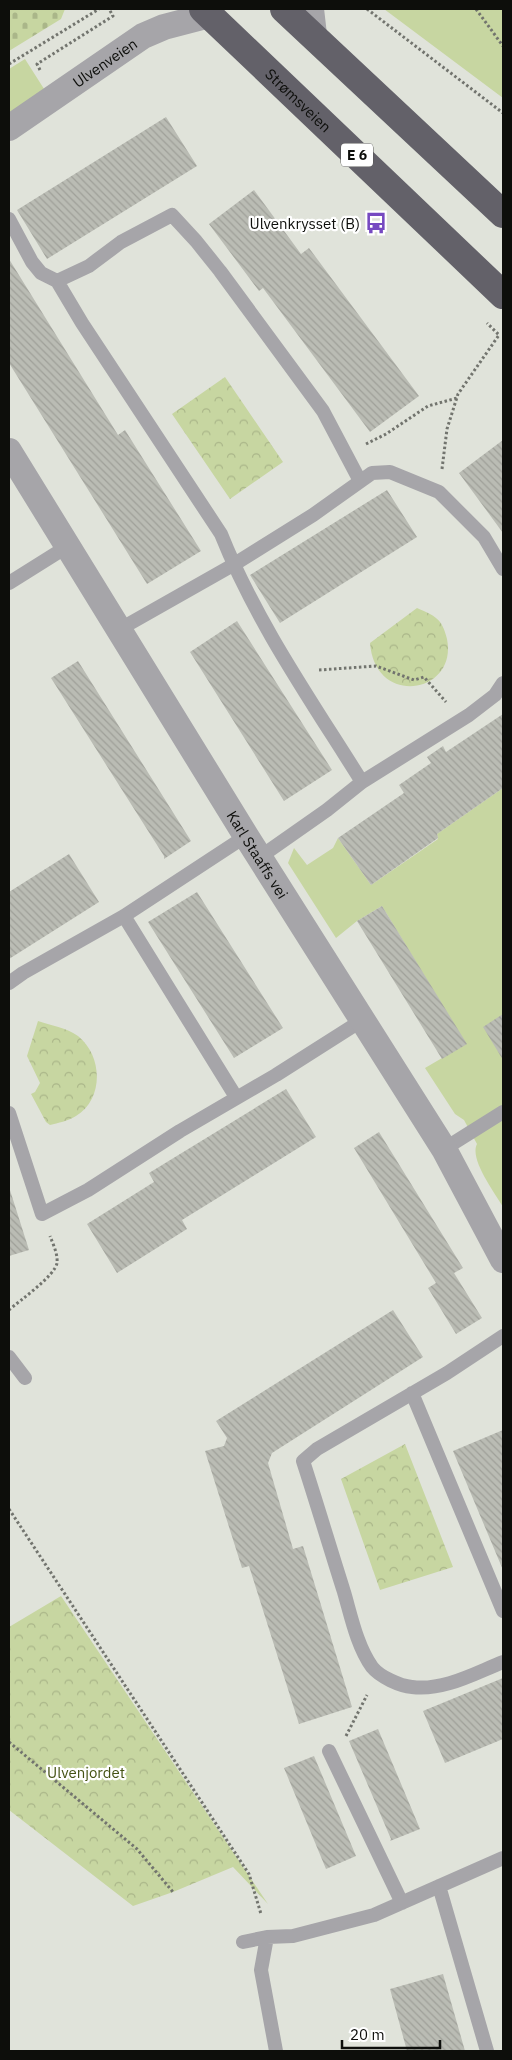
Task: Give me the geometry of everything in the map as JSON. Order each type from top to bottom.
[{"type":"highway","points":[[284,9],[312,22],[503,214]]},
{"type":"highway","name":"Strømsveien","points":[[206,12],[503,295]]},
{"type":"street","name":"Ulvenveien","points":[[9,128],[143,36],[206,12]]},
{"type":"street","name":"Karl Staaffs vei","points":[[9,451],[253,846],[364,1019],[444,1149],[503,1260]]},
{"type":"lane","points":[[58,281],[89,266],[121,242],[172,215],[214,263],[318,403],[360,482]]},
{"type":"lane","points":[[9,219],[32,262],[41,273],[58,281],[82,323],[221,534],[233,565],[293,672],[362,782]]},
{"type":"lane","points":[[120,629],[233,565],[313,515],[372,473],[390,472],[439,492],[484,537],[503,569]]},
{"type":"lane","points":[[9,583],[68,546]]},
{"type":"lane","points":[[9,983],[23,973],[124,916],[253,846],[327,810],[362,782],[461,720],[495,695],[503,683]]},
{"type":"lane","points":[[124,916],[236,1098]]},
{"type":"lane","points":[[9,1113],[42,1214],[88,1190],[364,1019]]},
{"type":"lane","points":[[444,1149],[503,1112]]},
{"type":"lane","points":[[503,1336],[317,1449],[303,1461],[352,1620],[364,1652],[373,1668],[390,1680],[411,1687],[439,1686],[503,1662]]},
{"type":"lane","points":[[9,1357],[25,1378]]},
{"type":"lane","points":[[412,1393],[503,1611]]},
{"type":"lane","points":[[329,1751],[402,1903]]},
{"type":"lane","points":[[243,1942],[267,1937],[293,1936],[374,1914],[503,1858]]},
{"type":"lane","points":[[439,1886],[487,2051]]},
{"type":"lane","points":[[267,1937],[262,1970],[276,2051]]},
{"type":"path","points":[[9,64],[98,9]]},
{"type":"path","points":[[44,59],[113,16],[109,9]]},
{"type":"path","points":[[366,9],[503,113]]},
{"type":"path","points":[[476,9],[503,46]]},
{"type":"path","points":[[439,492],[447,429],[457,398],[499,335],[486,322]]},
{"type":"path","points":[[345,454],[386,434],[428,406],[457,398]]},
{"type":"path","points":[[293,672],[376,666],[414,680],[424,677],[461,720]]},
{"type":"path","points":[[9,1310],[55,1268],[57,1262],[54,1246],[42,1214]]},
{"type":"path","points":[[9,1508],[249,1874],[267,1937]]},
{"type":"path","points":[[329,1751],[346,1744],[346,1735],[350,1725],[380,1673]]},
{"type":"path","points":[[9,1742],[137,1849],[173,1892]]},
{"type":"green space","points":[[9,9],[65,9],[61,19],[9,51]]},
{"type":"green space","points":[[384,9],[503,9],[503,98]]},
{"type":"green space","points":[[25,59],[46,92],[9,118],[9,69]]},
{"type":"green space","points":[[225,377],[283,462],[230,499],[172,414]]},
{"type":"green space","points":[[417,608],[433,616],[443,626],[447,639],[447,658],[440,672],[429,682],[414,686],[399,685],[386,678],[375,664],[370,643]]},
{"type":"green space","points":[[503,788],[503,1207],[480,1167],[475,1150],[477,1144],[464,1120],[455,1114],[425,1068],[466,1044],[382,906],[357,921],[336,938],[288,863],[294,848],[307,865],[333,848],[338,838],[371,885],[438,839],[437,834]]},
{"type":"green space","points":[[38,1021],[64,1029],[78,1036],[86,1044],[96,1066],[96,1088],[92,1099],[85,1109],[73,1118],[50,1125],[46,1122],[31,1094],[35,1092],[40,1083],[27,1056]]},
{"type":"green space","points":[[405,1444],[453,1567],[380,1590],[341,1479]]},
{"type":"green space","name":"Ulvenjordet","points":[[61,1596],[268,1904],[233,1867],[133,1906],[9,1810],[9,1627]]},
{"type":"building","points":[[166,117],[197,166],[47,259],[17,210]]},
{"type":"building","points":[[254,190],[301,254],[309,248],[419,396],[370,432],[263,288],[259,291],[209,224]]},
{"type":"building","points":[[9,259],[118,435],[125,430],[201,551],[147,584],[9,363]]},
{"type":"building","points":[[503,440],[503,533],[459,473]]},
{"type":"building","points":[[387,490],[417,537],[280,623],[250,575]]},
{"type":"building","points":[[237,621],[332,770],[284,801],[190,652]]},
{"type":"building","points":[[78,661],[191,841],[164,859],[164,856],[51,678]]},
{"type":"building","points":[[503,714],[503,788],[437,834],[438,838],[371,885],[338,838],[404,793],[399,785],[431,763],[427,757],[443,746],[446,752]]},
{"type":"building","points":[[69,854],[99,902],[9,959],[9,892]]},
{"type":"building","points":[[197,892],[283,1028],[234,1058],[148,922]]},
{"type":"building","points":[[382,906],[467,1044],[442,1059],[357,921]]},
{"type":"building","points":[[503,1014],[503,1060],[483,1027]]},
{"type":"building","points":[[286,1089],[316,1137],[182,1220],[187,1229],[117,1273],[87,1224],[154,1182],[149,1173]]},
{"type":"building","points":[[379,1132],[463,1268],[454,1273],[482,1318],[456,1334],[428,1288],[436,1283],[354,1148]]},
{"type":"building","points":[[9,1187],[29,1250],[9,1256]]},
{"type":"building","points":[[393,1310],[423,1357],[272,1453],[268,1463],[293,1549],[303,1546],[352,1707],[299,1724],[249,1566],[242,1568],[205,1451],[224,1446],[227,1438],[216,1421]]},
{"type":"building","points":[[503,1430],[503,1570],[453,1451]]},
{"type":"building","points":[[503,1678],[503,1739],[445,1763],[423,1711]]},
{"type":"building","points":[[378,1729],[420,1829],[390,1841],[391,1839],[349,1741]]},
{"type":"building","points":[[314,1756],[356,1856],[326,1869],[284,1768]]},
{"type":"building","points":[[443,1974],[465,2051],[407,2051],[390,1989]]},
{"type":"place","name":"Ulvenkrysset (B)","points":[[376,223]]}]
